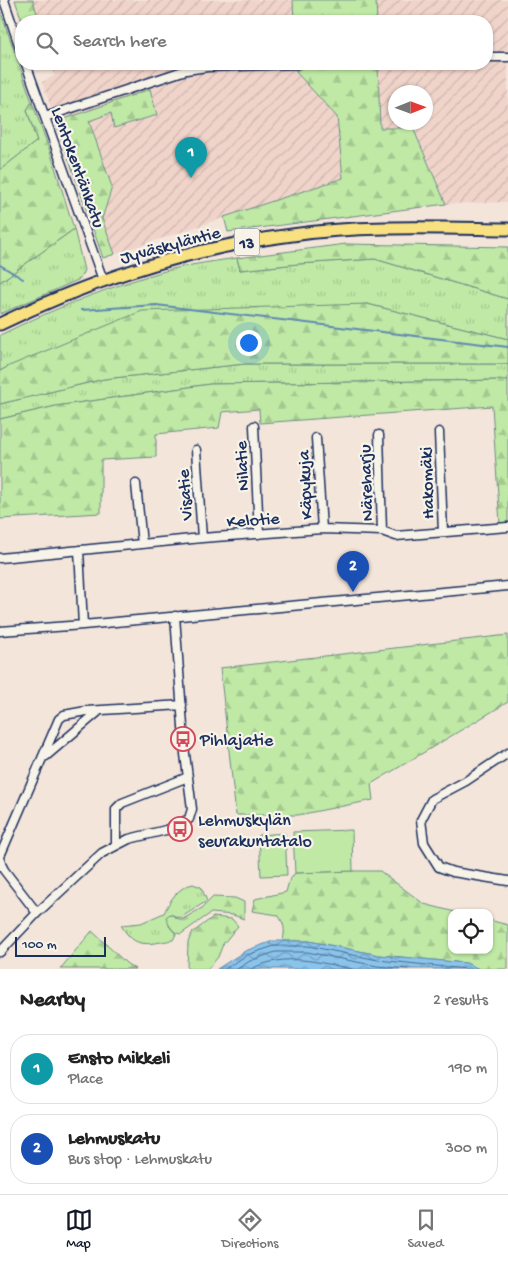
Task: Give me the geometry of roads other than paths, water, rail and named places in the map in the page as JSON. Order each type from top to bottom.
[{"type":"highway","name":"Jyväskyläntie","points":[[0,324],[28,310],[103,280],[205,251],[294,234],[403,228],[508,229]]},
{"type":"street","points":[[4,0],[15,33]]},
{"type":"street","points":[[493,57],[508,57]]},
{"type":"street","name":"Lentokentänkatu","points":[[28,70],[103,280]]},
{"type":"street","points":[[45,117],[186,70]]},
{"type":"street","name":"Nilatie","points":[[254,426],[259,534]]},
{"type":"street","name":"Hakomäki","points":[[439,432],[443,532]]},
{"type":"street","name":"Näreharju","points":[[379,435],[382,531]]},
{"type":"street","name":"Käpykuja","points":[[316,438],[322,530]]},
{"type":"street","name":"Visatie","points":[[196,450],[202,538]]},
{"type":"street","points":[[136,484],[142,544]]},
{"type":"street","name":"Kelotie","points":[[0,558],[202,538],[322,530],[382,531],[396,536],[508,527]]},
{"type":"street","points":[[79,550],[83,625]]},
{"type":"street","points":[[0,631],[508,586]]},
{"type":"street","points":[[0,952],[38,913],[102,853],[129,839],[166,830],[189,818],[192,808],[185,754],[175,616]]},
{"type":"street","points":[[38,913],[4,870],[0,856],[59,720],[64,715],[182,705]]},
{"type":"street","points":[[44,758],[99,711]]},
{"type":"street","points":[[508,753],[466,782],[432,799],[421,820],[424,843],[439,867],[453,872],[508,881]]},
{"type":"street","points":[[116,845],[116,809],[122,803],[188,777]]},
{"type":"water","points":[[273,941],[309,941],[379,955],[466,963],[479,969],[217,969],[245,951]]},
{"type":"waterway","points":[[0,265],[23,279]]},
{"type":"waterway","points":[[81,310],[156,305],[508,347]]},
{"type":"place","name":"Ensto Mikkeli","points":[[191,178]]},
{"type":"place","name":"Lehmuskatu","points":[[353,592]]},
{"type":"place","name":"Pihlajatie","points":[[183,739]]},
{"type":"place","name":"Lehmuskylän seurakuntatalo","points":[[180,829]]}]
